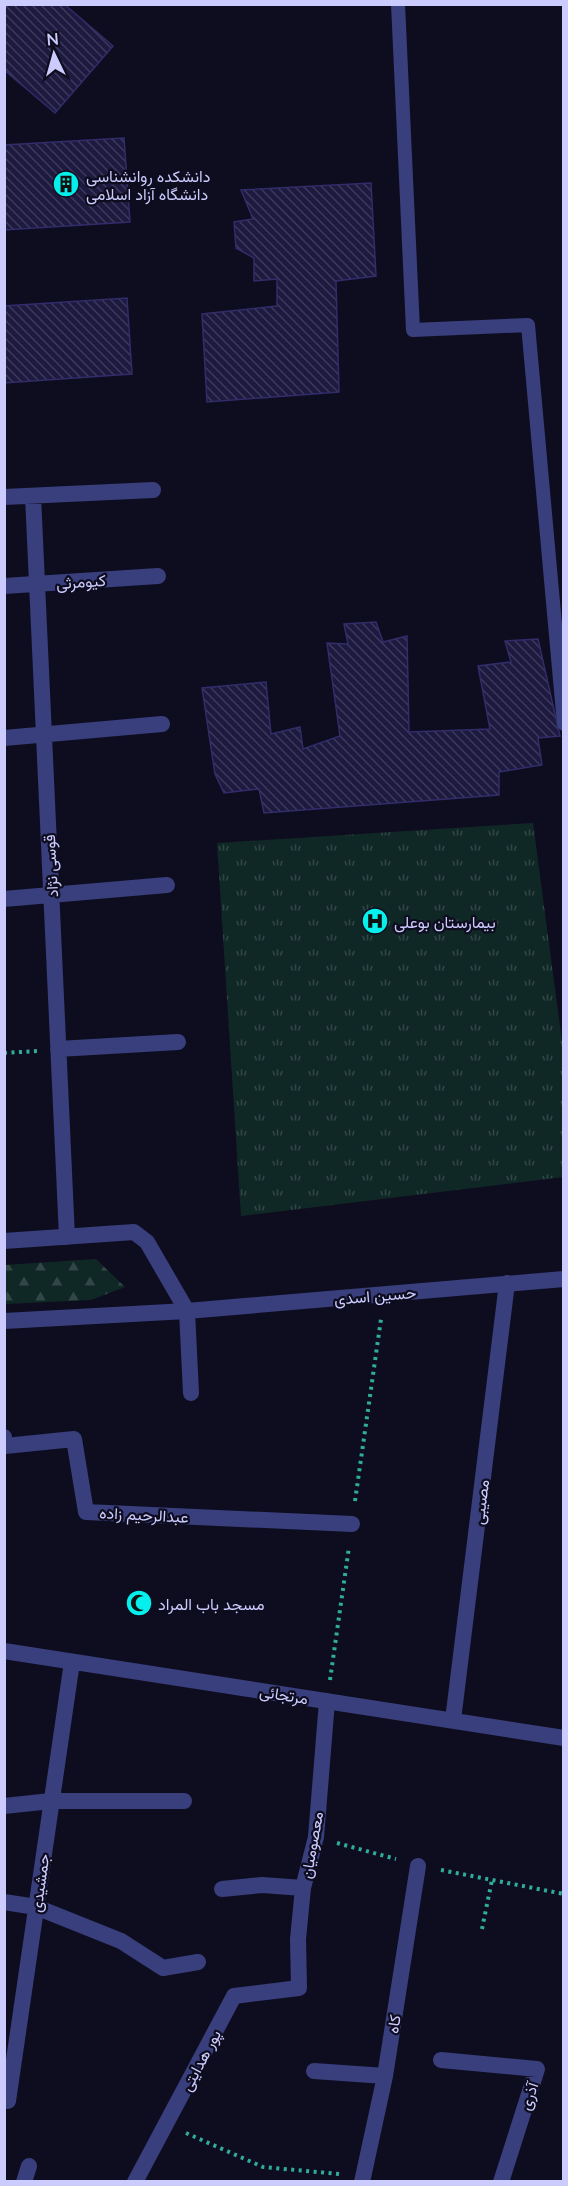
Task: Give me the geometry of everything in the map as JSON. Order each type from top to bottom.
[{"type":"street","points":[[4,497],[153,490]]},
{"type":"street","name":"قوسی نژاد","points":[[33,496],[67,1237]]},
{"type":"street","name":"کیومرثی","points":[[4,586],[158,576]]},
{"type":"street","points":[[4,738],[162,724]]},
{"type":"street","points":[[4,899],[167,885]]},
{"type":"street","points":[[58,1049],[178,1042]]},
{"type":"street","points":[[4,1241],[134,1232],[147,1242],[186,1311],[191,1393]]},
{"type":"street","name":"حسین اسدی","points":[[4,1320],[186,1311],[564,1279]]},
{"type":"street","name":"مصیبی","points":[[453,1720],[507,1283]]},
{"type":"street","name":"عبدالرحیم زاده","points":[[4,1437],[5,1446],[74,1439],[86,1512],[352,1524]]},
{"type":"street","name":"مرتجائی","points":[[4,1651],[564,1738]]},
{"type":"street","name":"جمشیدی","points":[[4,2100],[8,2101],[72,1662]]},
{"type":"street","name":"معصومیان","points":[[299,1988],[298,1939],[303,1888],[316,1837],[327,1701]]},
{"type":"street","points":[[4,1806],[51,1801],[184,1802]]},
{"type":"street","name":"کاه","points":[[362,2179],[384,2076],[418,1866]]},
{"type":"street","points":[[222,1889],[262,1885],[303,1888]]},
{"type":"street","points":[[4,1902],[36,1907],[122,1941],[163,1968],[198,1962]]},
{"type":"street","name":"پور هدایتی","points":[[135,2181],[234,1996],[299,1988]]},
{"type":"street","name":"آذری","points":[[441,2060],[537,2069],[501,2181]]},
{"type":"street","points":[[314,2071],[384,2076]]},
{"type":"lane","points":[[398,4],[413,330],[528,325],[564,724]]},
{"type":"path","points":[[4,1053],[58,1049]]},
{"type":"path","points":[[327,1701],[385,1294]]},
{"type":"path","points":[[482,1929],[492,1880]]},
{"type":"path","points":[[166,2124],[263,2167],[362,2179]]},
{"type":"green space","points":[[533,823],[563,1049],[563,1177],[241,1216],[217,843]]},
{"type":"green space","points":[[96,1259],[125,1287],[91,1300],[5,1304],[5,1265]]},
{"type":"building","points":[[4,4],[64,4],[113,46],[55,113],[4,70]]},
{"type":"building","name":"دانشکده روانشناسی دانشگاه آزاد اسلامی","points":[[124,138],[130,222],[4,230],[4,145]]},
{"type":"building","points":[[371,183],[376,276],[336,281],[339,392],[207,402],[202,314],[277,306],[277,279],[254,281],[254,258],[236,248],[234,222],[253,219],[241,190]]},
{"type":"building","points":[[127,298],[132,374],[4,383],[4,306]]},
{"type":"building","points":[[376,622],[383,642],[407,636],[409,732],[490,729],[478,666],[511,662],[505,641],[538,639],[560,736],[538,738],[542,765],[499,772],[499,795],[264,813],[259,789],[224,793],[215,774],[202,688],[266,682],[271,734],[300,727],[303,749],[340,736],[327,643],[348,644],[344,624]]},
{"type":"place","name":"دانشکده روانشناسی دانشگاه آزاد اسلامی","points":[[66,184]]},
{"type":"place","name":"بیمارستان بوعلی","points":[[375,921]]},
{"type":"place","name":"مسجد باب المراد","points":[[139,1603]]}]
